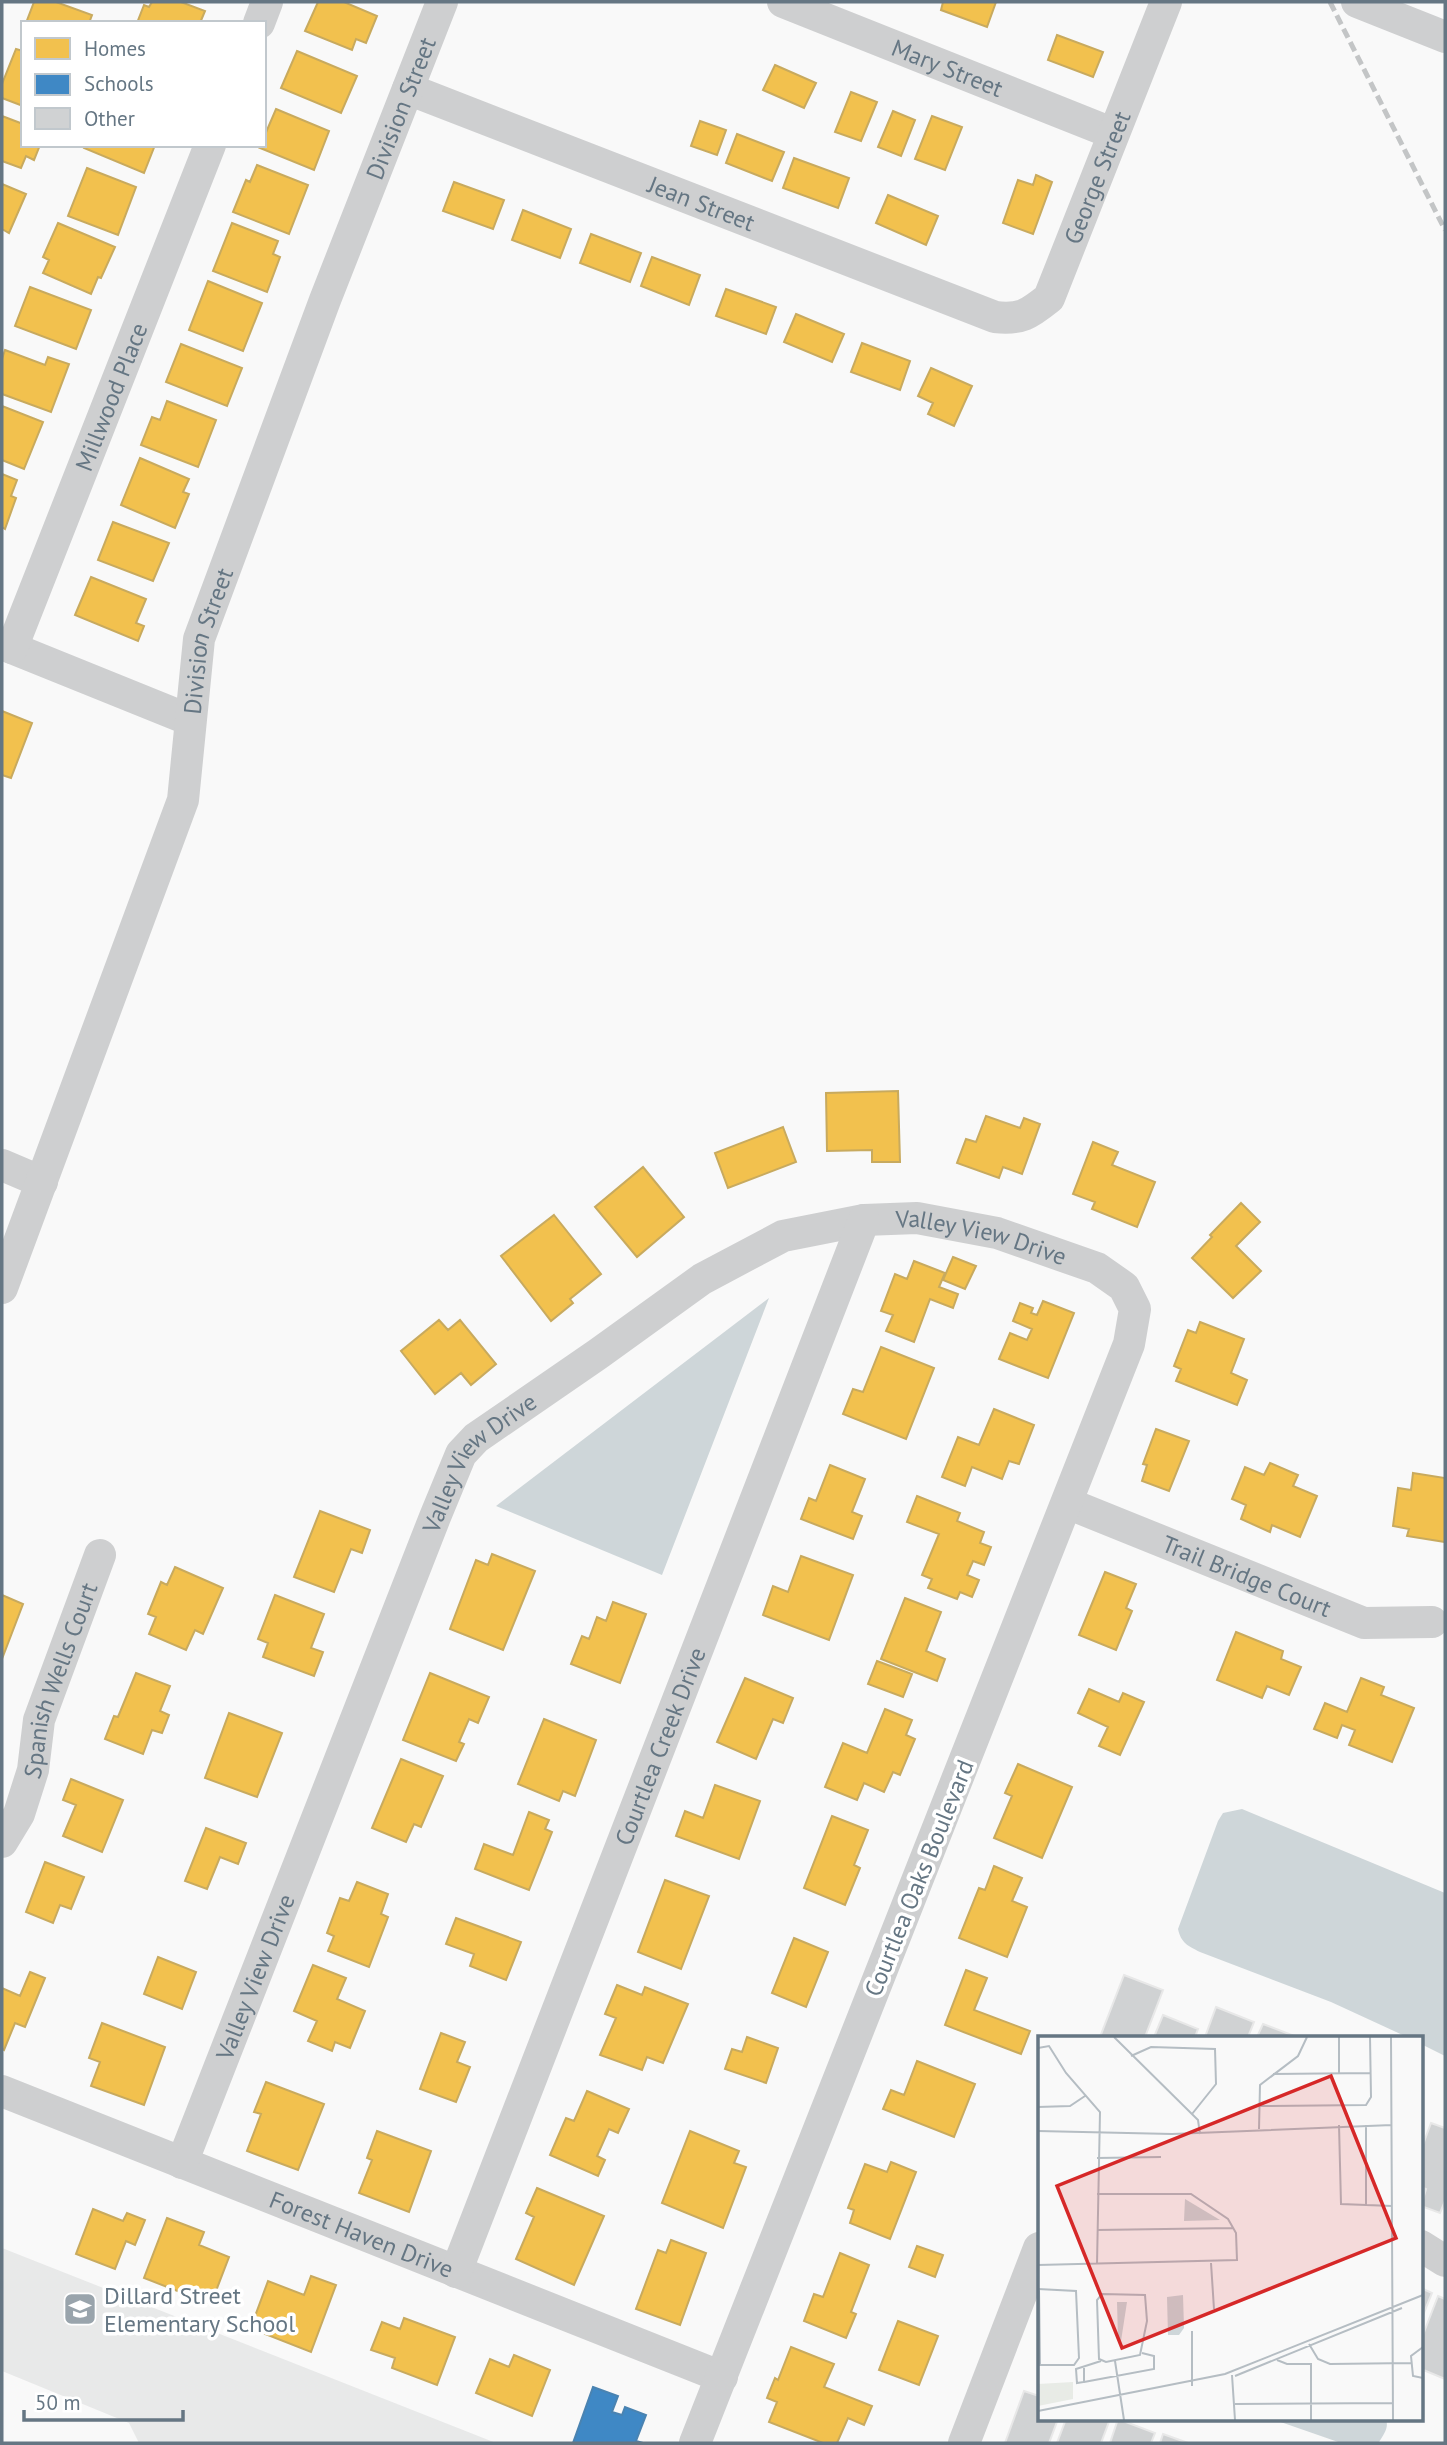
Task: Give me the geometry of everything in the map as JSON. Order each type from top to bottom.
[{"type":"street","points":[[259,21],[267,2]]},
{"type":"street","name":"Division Street","points":[[2,1288],[183,800],[199,639],[325,300],[442,2]]},
{"type":"street","name":"Mary Street","points":[[783,2],[1112,134]]},
{"type":"street","name":"George Street","points":[[995,317],[1014,319],[1031,312],[1049,298],[1166,2]]},
{"type":"street","points":[[1357,2],[1445,37]]},
{"type":"street","name":"Jean Street","points":[[408,89],[995,317]]},
{"type":"street","name":"Millwood Place","points":[[7,646],[209,147]]},
{"type":"street","points":[[7,646],[190,720]]},
{"type":"street","points":[[2,1165],[42,1182]]},
{"type":"street","name":"Valley View Drive","points":[[182,2163],[461,1454],[475,1438],[702,1279],[783,1236],[864,1220],[916,1218],[996,1233],[1097,1268],[1124,1287],[1135,1310]]},
{"type":"street","name":"Courtlea Creek Drive","points":[[456,2272],[864,1220]]},
{"type":"street","name":"Courtlea Oaks Boulevard","points":[[695,2443],[1129,1345],[1135,1310]]},
{"type":"street","name":"Trail Bridge Court","points":[[1067,1503],[1364,1623],[1432,1622]]},
{"type":"street","name":"Spanish Wells Court","points":[[2,1842],[19,1814],[33,1770],[39,1720],[100,1555]]},
{"type":"street","name":"Forest Haven Drive","points":[[2,2091],[722,2378]]},
{"type":"street","points":[[1422,2247],[1445,2261]]},
{"type":"street","points":[[964,2443],[1038,2251]]},
{"type":"shaded area","points":[[769,1298],[662,1575],[496,1506]]},
{"type":"shaded area","points":[[1242,1809],[1445,1893],[1445,2056],[1422,2044],[1422,2036],[1405,2036],[1331,2002],[1200,1952],[1183,1941],[1178,1929],[1223,1813]]},
{"type":"shaded area","name":"Dillard Street Elementary School","points":[[2,2248],[496,2443],[139,2443],[129,2423],[2,2371]]},
{"type":"shaded area","points":[[1275,2420],[1386,2420],[1386,2431],[1379,2442],[1341,2443]]},
{"type":"building: Homes","points":[[34,2],[56,2],[92,15],[90,21],[27,21]]},
{"type":"building: Homes","points":[[152,2],[181,2],[205,11],[201,21],[138,21],[144,5],[149,7]]},
{"type":"building: Homes","points":[[318,2],[344,2],[377,16],[366,43],[356,39],[352,50],[305,31]]},
{"type":"building: Homes","points":[[943,2],[996,2],[987,27],[941,10]]},
{"type":"building: Homes","points":[[1057,35],[1103,52],[1093,77],[1048,60]]},
{"type":"building: Homes","points":[[16,49],[21,50],[21,105],[2,98],[2,84]]},
{"type":"building: Homes","points":[[297,51],[357,76],[341,113],[281,88]]},
{"type":"building: Homes","points":[[775,65],[816,83],[804,108],[763,90]]},
{"type":"building: Homes","points":[[851,92],[877,102],[861,141],[835,132]]},
{"type":"building: Homes","points":[[276,109],[329,131],[314,170],[260,148],[266,147],[266,132]]},
{"type":"building: Homes","points":[[893,111],[915,120],[901,156],[878,147]]},
{"type":"building: Homes","points":[[2,116],[21,123],[21,147],[39,147],[34,160],[26,156],[21,168],[2,161]]},
{"type":"building: Homes","points":[[932,116],[962,127],[945,170],[915,159]]},
{"type":"building: Homes","points":[[700,121],[726,130],[717,155],[691,146]]},
{"type":"building: Homes","points":[[737,134],[784,152],[772,181],[726,163]]},
{"type":"building: Homes","points":[[84,147],[154,147],[144,173]]},
{"type":"building: Homes","points":[[794,158],[849,178],[838,208],[783,188]]},
{"type":"building: Homes","points":[[257,165],[308,185],[289,234],[233,212],[246,180],[250,182]]},
{"type":"building: Homes","points":[[87,168],[136,187],[118,235],[68,216]]},
{"type":"building: Homes","points":[[1036,175],[1052,182],[1033,234],[1003,223],[1018,180],[1033,185]]},
{"type":"building: Homes","points":[[454,182],[504,200],[493,229],[443,211]]},
{"type":"building: Homes","points":[[2,184],[26,194],[9,233],[2,229]]},
{"type":"building: Homes","points":[[888,195],[938,216],[926,245],[876,223]]},
{"type":"building: Homes","points":[[523,210],[571,229],[560,258],[512,240]]},
{"type":"building: Homes","points":[[58,223],[115,247],[91,294],[43,273],[49,260],[43,257]]},
{"type":"building: Homes","points":[[232,223],[278,241],[273,254],[280,257],[267,292],[213,271]]},
{"type":"building: Homes","points":[[591,234],[641,253],[630,282],[580,263]]},
{"type":"building: Homes","points":[[652,257],[700,275],[689,305],[641,286]]},
{"type":"building: Homes","points":[[208,281],[262,303],[243,351],[189,330]]},
{"type":"building: Homes","points":[[30,287],[91,310],[76,349],[15,326]]},
{"type":"building: Homes","points":[[726,289],[776,307],[766,334],[716,316]]},
{"type":"building: Homes","points":[[796,314],[844,334],[832,362],[784,342]]},
{"type":"building: Homes","points":[[862,343],[910,361],[900,390],[851,372]]},
{"type":"building: Homes","points":[[181,344],[242,368],[227,406],[166,382]]},
{"type":"building: Homes","points":[[5,350],[45,365],[48,357],[69,364],[51,412],[2,394],[2,359]]},
{"type":"building: Homes","points":[[931,368],[972,386],[954,426],[928,414],[933,403],[918,396]]},
{"type":"building: Homes","points":[[167,401],[216,420],[198,467],[141,445],[152,417],[160,420]]},
{"type":"building: Homes","points":[[2,406],[43,422],[24,469],[2,460]]},
{"type":"building: Homes","points":[[140,458],[189,479],[183,492],[189,494],[175,528],[121,505]]},
{"type":"building: Homes","points":[[2,474],[17,480],[11,496],[16,498],[5,529],[2,527]]},
{"type":"building: Homes","points":[[113,522],[169,543],[153,581],[98,560]]},
{"type":"building: Homes","points":[[91,577],[146,599],[136,623],[144,626],[138,641],[75,615]]},
{"type":"building: Homes","points":[[2,711],[32,723],[11,778],[2,775]]},
{"type":"building: Homes","points":[[898,1091],[900,1162],[872,1162],[872,1150],[827,1151],[826,1093]]},
{"type":"building: Homes","points":[[986,1116],[1020,1128],[1024,1118],[1040,1124],[1022,1174],[1003,1167],[999,1178],[957,1163],[966,1139],[976,1142]]},
{"type":"building: Homes","points":[[783,1127],[796,1162],[728,1188],[715,1153]]},
{"type":"building: Homes","points":[[1093,1142],[1118,1152],[1112,1165],[1155,1182],[1137,1227],[1092,1209],[1095,1202],[1073,1194]]},
{"type":"building: Homes","points":[[643,1167],[684,1217],[637,1257],[595,1207]]},
{"type":"building: Homes","points":[[1241,1203],[1260,1222],[1236,1246],[1261,1271],[1233,1298],[1192,1258]]},
{"type":"building: Homes","points":[[554,1215],[601,1274],[570,1299],[573,1303],[551,1321],[501,1256]]},
{"type":"building: Homes","points":[[953,1257],[976,1266],[965,1289],[943,1280]]},
{"type":"building: Homes","points":[[914,1261],[945,1273],[939,1287],[958,1294],[953,1308],[930,1299],[914,1342],[886,1331],[893,1315],[881,1311],[895,1274],[907,1279]]},
{"type":"building: Homes","points":[[1043,1301],[1074,1313],[1048,1378],[999,1359],[1010,1333],[1027,1340],[1032,1329],[1013,1321],[1020,1303],[1033,1308],[1031,1313],[1037,1315]]},
{"type":"building: Homes","points":[[439,1320],[448,1330],[460,1320],[496,1364],[471,1385],[461,1373],[435,1394],[401,1351]]},
{"type":"building: Homes","points":[[1200,1322],[1244,1339],[1231,1373],[1247,1380],[1237,1405],[1176,1381],[1181,1369],[1174,1366],[1188,1330],[1196,1333]]},
{"type":"building: Homes","points":[[881,1347],[934,1368],[906,1439],[843,1414],[853,1389],[863,1392]]},
{"type":"building: Homes","points":[[994,1409],[1034,1425],[1019,1464],[1009,1461],[1002,1479],[972,1467],[965,1486],[942,1477],[958,1437],[979,1445]]},
{"type":"building: Homes","points":[[1156,1429],[1189,1441],[1169,1491],[1142,1481],[1147,1465],[1143,1464]]},
{"type":"building: Homes","points":[[1270,1463],[1298,1475],[1293,1486],[1317,1496],[1300,1537],[1272,1525],[1270,1532],[1241,1519],[1246,1505],[1232,1499],[1245,1467],[1264,1475]]},
{"type":"building: Homes","points":[[830,1465],[865,1479],[852,1512],[862,1516],[853,1539],[801,1519],[809,1498],[816,1501]]},
{"type":"building: Homes","points":[[1413,1473],[1445,1478],[1445,1542],[1407,1536],[1409,1529],[1393,1526],[1398,1488],[1411,1490]]},
{"type":"building: Homes","points":[[917,1496],[960,1513],[957,1521],[984,1532],[980,1543],[991,1547],[984,1565],[973,1561],[967,1575],[979,1580],[972,1597],[960,1592],[957,1599],[928,1588],[932,1579],[922,1575],[939,1534],[907,1522]]},
{"type":"building: Homes","points":[[320,1511],[370,1530],[362,1553],[351,1549],[334,1592],[294,1577]]},
{"type":"building: Homes","points":[[492,1554],[535,1571],[503,1650],[450,1629],[476,1560],[488,1565]]},
{"type":"building: Homes","points":[[801,1556],[853,1575],[829,1640],[763,1615],[773,1586],[788,1592]]},
{"type":"building: Homes","points":[[175,1567],[223,1588],[203,1634],[195,1630],[186,1650],[149,1634],[156,1617],[148,1614],[161,1582],[167,1585]]},
{"type":"building: Homes","points":[[1105,1572],[1136,1584],[1126,1608],[1132,1611],[1116,1650],[1079,1635]]},
{"type":"building: Homes","points":[[2,1595],[23,1604],[2,1659]]},
{"type":"building: Homes","points":[[275,1595],[324,1614],[311,1648],[323,1652],[314,1676],[263,1657],[268,1643],[258,1639]]},
{"type":"building: Homes","points":[[905,1598],[941,1612],[926,1651],[945,1659],[937,1681],[881,1659]]},
{"type":"building: Homes","points":[[613,1602],[646,1614],[620,1683],[571,1664],[582,1636],[589,1639],[597,1617],[606,1621]]},
{"type":"building: Homes","points":[[1236,1632],[1283,1651],[1281,1659],[1301,1667],[1289,1695],[1267,1686],[1262,1698],[1217,1680]]},
{"type":"building: Homes","points":[[877,1661],[912,1674],[903,1697],[868,1684]]},
{"type":"building: Homes","points":[[136,1673],[170,1686],[160,1711],[169,1715],[162,1733],[152,1730],[143,1754],[105,1739],[114,1716],[118,1717]]},
{"type":"building: Homes","points":[[430,1673],[489,1697],[478,1723],[469,1719],[459,1742],[464,1744],[456,1761],[403,1740]]},
{"type":"building: Homes","points":[[745,1678],[793,1698],[783,1723],[773,1719],[756,1759],[717,1742]]},
{"type":"building: Homes","points":[[1361,1678],[1384,1687],[1381,1695],[1414,1708],[1392,1762],[1349,1745],[1355,1730],[1342,1725],[1337,1738],[1314,1729],[1325,1703],[1347,1712]]},
{"type":"building: Homes","points":[[1089,1689],[1119,1702],[1123,1693],[1144,1702],[1120,1755],[1099,1746],[1108,1727],[1078,1713]]},
{"type":"building: Homes","points":[[885,1709],[912,1720],[906,1735],[915,1739],[900,1775],[893,1772],[884,1792],[864,1783],[857,1800],[825,1787],[843,1743],[867,1753]]},
{"type":"building: Homes","points":[[229,1713],[282,1733],[257,1797],[205,1778]]},
{"type":"building: Homes","points":[[544,1719],[596,1740],[575,1796],[563,1791],[559,1801],[518,1784]]},
{"type":"building: Homes","points":[[401,1759],[443,1776],[421,1827],[414,1824],[406,1842],[372,1828]]},
{"type":"building: Homes","points":[[1018,1764],[1072,1787],[1042,1858],[994,1838],[1012,1796],[1005,1793]]},
{"type":"building: Homes","points":[[71,1779],[123,1800],[102,1852],[63,1836],[76,1805],[63,1800]]},
{"type":"building: Homes","points":[[715,1785],[760,1801],[739,1859],[676,1836],[685,1811],[703,1818]]},
{"type":"building: Homes","points":[[529,1812],[549,1820],[545,1829],[552,1832],[529,1890],[475,1869],[484,1844],[513,1855]]},
{"type":"building: Homes","points":[[832,1816],[868,1830],[854,1865],[860,1868],[845,1905],[804,1888]]},
{"type":"building: Homes","points":[[206,1828],[246,1843],[238,1864],[220,1857],[207,1889],[185,1881]]},
{"type":"building: Homes","points":[[45,1862],[84,1877],[71,1909],[60,1905],[53,1923],[26,1912]]},
{"type":"building: Homes","points":[[994,1866],[1022,1878],[1012,1901],[1027,1907],[1007,1957],[959,1938],[979,1888],[985,1890]]},
{"type":"building: Homes","points":[[665,1880],[709,1896],[681,1969],[638,1952]]},
{"type":"building: Homes","points":[[357,1882],[388,1894],[381,1914],[388,1917],[369,1967],[328,1951],[334,1936],[327,1933],[340,1898],[349,1901]]},
{"type":"building: Homes","points":[[456,1918],[521,1942],[506,1980],[470,1966],[474,1954],[446,1944]]},
{"type":"building: Homes","points":[[794,1938],[828,1952],[806,2007],[772,1993]]},
{"type":"building: Homes","points":[[158,1957],[196,1972],[182,2009],[144,1994]]},
{"type":"building: Homes","points":[[313,1965],[346,1978],[337,1999],[365,2011],[350,2048],[335,2042],[332,2051],[308,2041],[317,2021],[294,2011]]},
{"type":"building: Homes","points":[[966,1970],[987,1978],[974,2010],[1030,2031],[1021,2054],[945,2025]]},
{"type":"building: Homes","points":[[30,1972],[45,1978],[25,2027],[15,2023],[4,2050],[2,1988],[20,1996]]},
{"type":"building: Homes","points":[[617,1985],[642,1995],[645,1987],[688,2004],[663,2063],[647,2057],[642,2070],[600,2055],[616,2018],[605,2014]]},
{"type":"building: Homes","points":[[102,2023],[165,2047],[144,2105],[91,2086],[100,2062],[89,2058]]},
{"type":"building: Homes","points":[[441,2033],[465,2042],[457,2062],[470,2067],[456,2102],[420,2089]]},
{"type":"building: Homes","points":[[747,2037],[778,2048],[766,2083],[725,2069],[732,2049],[742,2052]]},
{"type":"building: Homes","points":[[917,2061],[975,2084],[954,2137],[883,2109],[891,2090],[904,2095]]},
{"type":"building: Homes","points":[[266,2082],[324,2104],[298,2170],[247,2151],[261,2114],[254,2112]]},
{"type":"building: Homes","points":[[587,2091],[629,2109],[618,2133],[609,2129],[597,2156],[605,2160],[598,2176],[550,2155],[566,2118],[574,2121]]},
{"type":"building: Homes","points":[[377,2131],[431,2151],[409,2212],[359,2193],[372,2160],[367,2158]]},
{"type":"building: Homes","points":[[690,2131],[739,2151],[734,2163],[746,2167],[723,2228],[662,2203]]},
{"type":"building: Homes","points":[[891,2162],[916,2172],[890,2239],[850,2223],[854,2210],[848,2208],[865,2164],[887,2172]]},
{"type":"building: Homes","points":[[537,2188],[604,2216],[574,2285],[516,2259],[534,2217],[526,2213]]},
{"type":"building: Homes","points":[[93,2209],[123,2221],[127,2213],[145,2220],[135,2245],[126,2241],[115,2269],[76,2254]]},
{"type":"building: Homes","points":[[167,2218],[204,2232],[199,2245],[229,2257],[211,2304],[144,2278]]},
{"type":"building: Homes","points":[[671,2240],[706,2253],[680,2325],[636,2309],[658,2250],[666,2253]]},
{"type":"building: Homes","points":[[917,2246],[943,2255],[935,2277],[909,2267]]},
{"type":"building: Homes","points":[[840,2253],[869,2265],[851,2312],[856,2314],[846,2338],[804,2321],[814,2294],[823,2297]]},
{"type":"building: Homes","points":[[311,2276],[336,2285],[311,2352],[265,2334],[268,2325],[254,2319],[268,2281],[304,2295]]},
{"type":"building: Homes","points":[[404,2318],[455,2337],[437,2385],[392,2368],[395,2358],[371,2350],[382,2322],[400,2329]]},
{"type":"building: Homes","points":[[898,2321],[938,2336],[919,2385],[879,2370]]},
{"type":"building: Homes","points":[[791,2347],[834,2364],[824,2387],[872,2406],[864,2425],[848,2418],[837,2443],[823,2443],[769,2422],[777,2402],[767,2398],[775,2378],[778,2380]]},
{"type":"building: Homes","points":[[514,2355],[550,2370],[532,2416],[476,2393],[490,2359],[509,2367]]},
{"type":"building: Schools","points":[[593,2387],[618,2396],[612,2412],[622,2415],[625,2407],[646,2415],[636,2441],[643,2443],[573,2443]]},
{"type":"building: Other","points":[[1124,1975],[1163,1990],[1145,2036],[1100,2036]]},
{"type":"building: Other","points":[[1216,2007],[1254,2022],[1248,2036],[1205,2036]]},
{"type":"building: Other","points":[[1163,2015],[1198,2029],[1195,2036],[1154,2036]]},
{"type":"building: Other","points":[[1263,2024],[1294,2036],[1257,2036]]},
{"type":"building: Other","points":[[1431,2123],[1445,2128],[1445,2201],[1440,2213],[1422,2206],[1426,2189],[1422,2187],[1422,2147]]},
{"type":"building: Other","points":[[1422,2288],[1432,2293],[1422,2318]]},
{"type":"building: Other","points":[[1438,2296],[1445,2299],[1445,2379],[1422,2369],[1422,2337]]},
{"type":"building: Other","points":[[1024,2391],[1038,2396],[1038,2420],[1058,2420],[1049,2443],[1005,2443]]},
{"type":"building: Other","points":[[1066,2420],[1110,2420],[1101,2443],[1057,2443]]},
{"type":"building: Other","points":[[1118,2420],[1155,2433],[1151,2443],[1110,2443]]},
{"type":"building: Other","points":[[1163,2434],[1188,2443],[1160,2443]]},
{"type":"railway","points":[[1330,2],[1445,230]]},
{"type":"place","name":"Dillard Street Elementary School","points":[[80,2309]]}]
